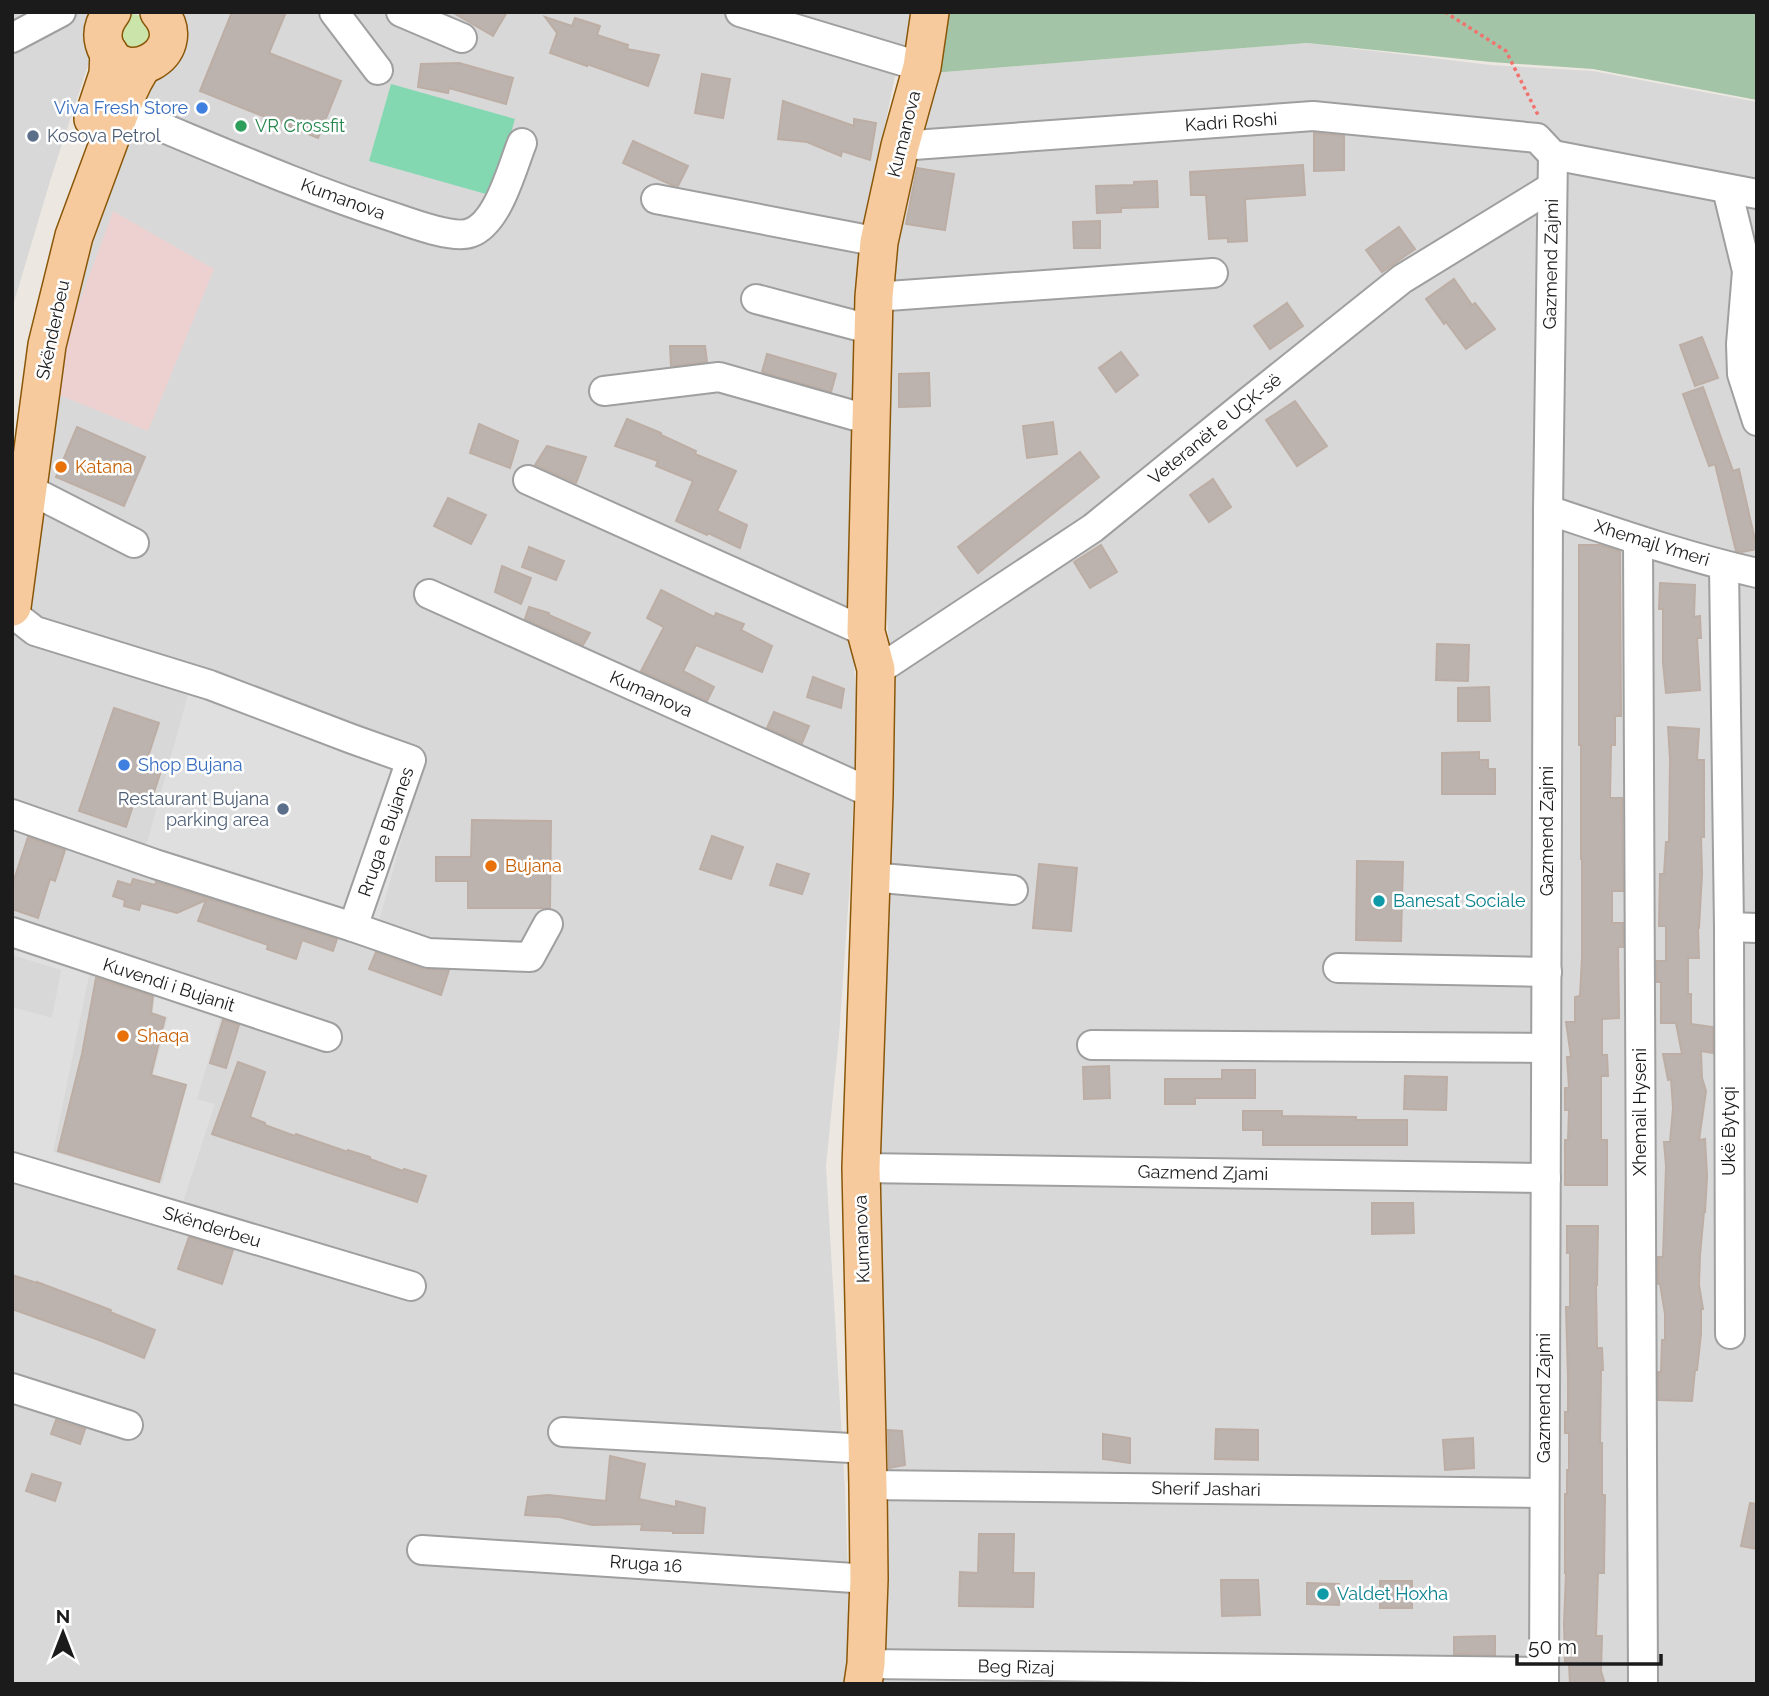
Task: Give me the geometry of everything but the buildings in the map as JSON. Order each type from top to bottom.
[{"type":"main road","name":"Kumanova","points":[[864,1674],[869,1578],[868,1449],[860,1168],[876,669],[866,632],[873,314],[879,242],[900,146],[922,67],[930,12]]},
{"type":"main road","name":"Skënderbeu","points":[[12,607],[47,345],[74,236],[120,110],[134,80],[142,66],[151,63],[163,51],[168,34],[162,14]]},
{"type":"main road","points":[[108,33],[115,60],[124,65],[142,66]]},
{"type":"main road","name":"Skënderbeu","points":[[12,429],[24,341],[37,276],[51,229],[103,94],[108,74],[108,33]]},
{"type":"street","points":[[12,38],[61,12]]},
{"type":"street","points":[[68,12],[108,33]]},
{"type":"street","points":[[334,12],[378,70]]},
{"type":"street","points":[[401,12],[462,38]]},
{"type":"street","name":"Kumanova","points":[[740,12],[922,67]]},
{"type":"street","name":"Kumanova","points":[[120,110],[337,199],[420,226],[461,235],[472,233],[483,225],[498,206],[522,143]]},
{"type":"street","name":"Kadri Roshi","points":[[900,146],[1313,116],[1537,138],[1553,155]]},
{"type":"street","points":[[1553,155],[1757,194]]},
{"type":"street","name":"Gazmend Zajmi","points":[[1544,1678],[1548,510],[1553,155]]},
{"type":"street","name":"Veteranët e UÇK-së","points":[[876,669],[1093,528],[1402,279],[1552,187]]},
{"type":"street","points":[[1727,189],[1752,267],[1741,344],[1742,374],[1757,421]]},
{"type":"street","points":[[656,200],[879,242]]},
{"type":"street","points":[[756,299],[873,314],[1213,273]]},
{"type":"street","points":[[604,391],[719,377],[870,420]]},
{"type":"street","points":[[528,480],[866,632]]},
{"type":"street","points":[[27,492],[38,494],[134,543]]},
{"type":"street","name":"Xhemajl Ymeri","points":[[1548,510],[1724,566],[1757,573]]},
{"type":"street","name":"Xhemail Hyseni","points":[[1638,540],[1643,1684]]},
{"type":"street","name":"Ukë Bytyqi","points":[[1724,566],[1729,927],[1730,1334]]},
{"type":"street","name":"Kumanova","points":[[429,594],[874,794]]},
{"type":"street","name":"Rruga e Bujanes","points":[[12,613],[35,631],[210,685],[411,760],[354,928]]},
{"type":"street","points":[[12,814],[155,864],[428,953],[530,957],[548,924]]},
{"type":"street","points":[[871,877],[1013,890]]},
{"type":"street","points":[[1729,927],[1757,928]]},
{"type":"street","name":"Kuvendi i Bujanit","points":[[12,932],[327,1037]]},
{"type":"street","points":[[1339,968],[1547,972]]},
{"type":"street","points":[[1092,1045],[1546,1048]]},
{"type":"street","name":"Skënderbeu","points":[[12,1167],[411,1286]]},
{"type":"street","name":"Gazmend Zjami","points":[[860,1168],[1546,1178]]},
{"type":"street","points":[[12,1388],[128,1425]]},
{"type":"street","points":[[563,1432],[868,1449]]},
{"type":"street","name":"Sherif Jashari","points":[[868,1485],[1544,1493]]},
{"type":"street","name":"Rruga 16","points":[[422,1550],[869,1578]]},
{"type":"street","name":"Beg Rizaj","points":[[864,1674],[1544,1678]]},
{"type":"path","points":[[1446,12],[1506,51],[1554,146],[1553,155]]},
{"type":"shaded area","points":[[12,12],[112,12],[95,44],[12,309]]},
{"type":"shaded area","points":[[160,12],[1757,12],[1592,62],[1309,36],[932,73],[1307,43],[1491,65],[1593,71],[1757,102],[1757,1684],[876,1684],[883,825],[889,643],[877,502],[892,243],[908,148],[899,57],[861,241],[852,630],[857,714],[850,881],[826,1166],[845,1490],[848,1684],[12,1684],[12,609],[44,350]]},
{"type":"shaded area","points":[[113,211],[214,269],[148,431],[47,390]]},
{"type":"shaded area","name":"Restaurant Bujana parking area","points":[[188,695],[421,768],[378,925],[145,850]]},
{"type":"shaded area","points":[[12,940],[91,966],[53,1152],[162,1184],[187,1084],[153,1075],[168,1017],[153,1012],[156,984],[224,1006],[197,1099],[215,1104],[181,1208],[12,1157],[12,1007],[52,1018],[61,970],[12,955]]},
{"type":"green space","points":[[942,12],[1757,12],[1757,100],[1593,69],[1491,62],[1307,43],[932,73]]},
{"type":"green space","points":[[132,14],[146,17],[155,40],[128,55],[116,26],[125,16]]},
{"type":"green space","points":[[391,84],[515,119],[493,196],[369,161]]},
{"type":"place","name":"Viva Fresh Store","points":[[202,108]]},
{"type":"place","name":"VR Crossfit","points":[[241,126]]},
{"type":"place","name":"Kosova Petrol","points":[[33,136]]},
{"type":"place","name":"Katana","points":[[61,467]]},
{"type":"place","name":"Shop Bujana","points":[[124,765]]},
{"type":"place","name":"Restaurant Bujana parking area","points":[[283,809]]},
{"type":"place","name":"Bujana","points":[[491,866]]},
{"type":"place","name":"Banesat Sociale","points":[[1379,901]]},
{"type":"place","name":"Shaqa","points":[[123,1036]]},
{"type":"place","name":"Valdet Hoxha","points":[[1323,1594]]}]
